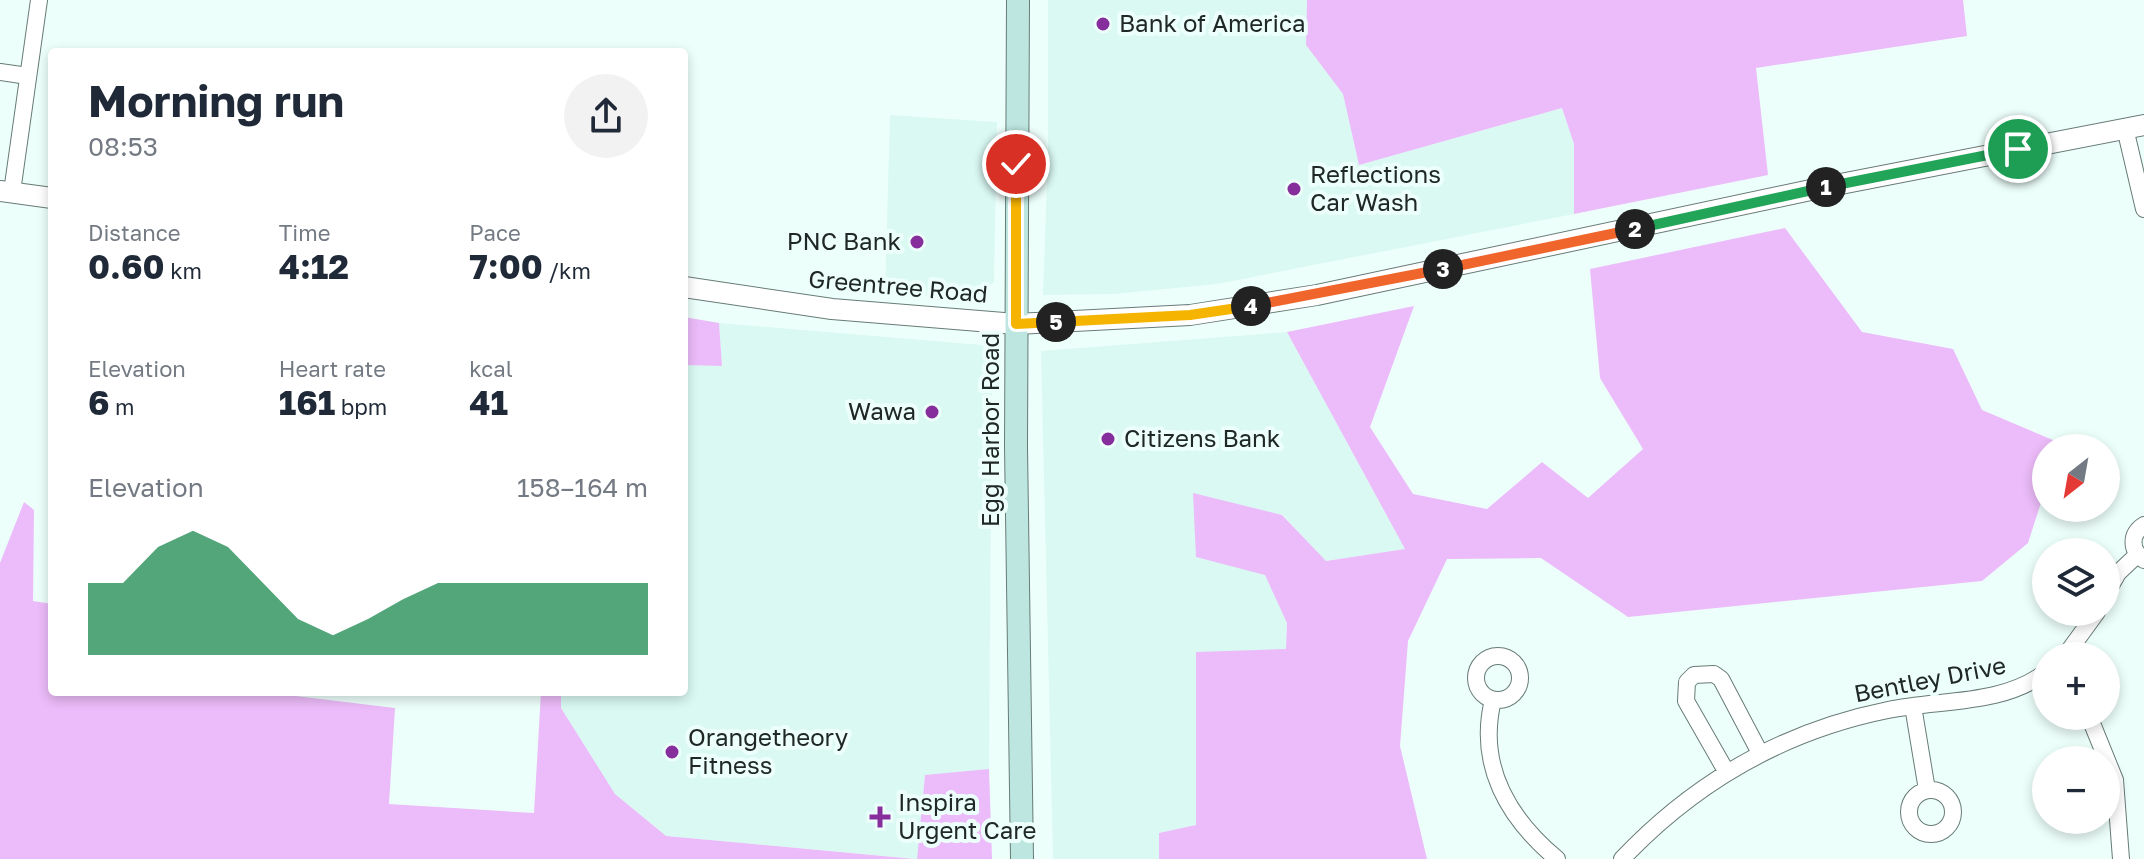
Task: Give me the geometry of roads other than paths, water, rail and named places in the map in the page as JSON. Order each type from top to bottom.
[{"type":"main road","name":"Egg Harbor Road","points":[[1018,0],[1016,324],[1022,859]]},
{"type":"street","points":[[39,0],[6,192],[48,197]]},
{"type":"street","points":[[0,72],[28,76]]},
{"type":"street","points":[[2134,126],[2144,209]]},
{"type":"street","name":"Greentree Road","points":[[688,288],[832,309],[1016,324],[1190,315],[1317,295],[1820,188],[2134,126]]},
{"type":"street","points":[[2120,572],[2140,557],[2133,536],[2144,525]]},
{"type":"street","points":[[1726,771],[1686,701],[1687,682],[1694,675],[1714,674],[1721,679],[1760,753]]},
{"type":"street","name":"Bentley Drive","points":[[1622,859],[1671,813],[1726,771],[1760,753],[1836,723],[1913,706],[2007,693],[2032,680]]},
{"type":"street","points":[[1493,700],[1488,749],[1498,786],[1526,831],[1557,859]]},
{"type":"street","points":[[1913,706],[1927,790]]},
{"type":"street","points":[[2095,730],[2115,780],[2121,859]]},
{"type":"place","name":"Bank of America","points":[[1103,24]]},
{"type":"place","name":"Reflections Car Wash","points":[[1294,189]]},
{"type":"place","name":"PNC Bank","points":[[917,242]]},
{"type":"place","name":"Wawa","points":[[932,412]]},
{"type":"place","name":"Citizens Bank","points":[[1108,439]]},
{"type":"place","name":"Orangetheory Fitness","points":[[672,752]]},
{"type":"place","name":"Inspira Urgent Care","points":[[880,817]]}]
